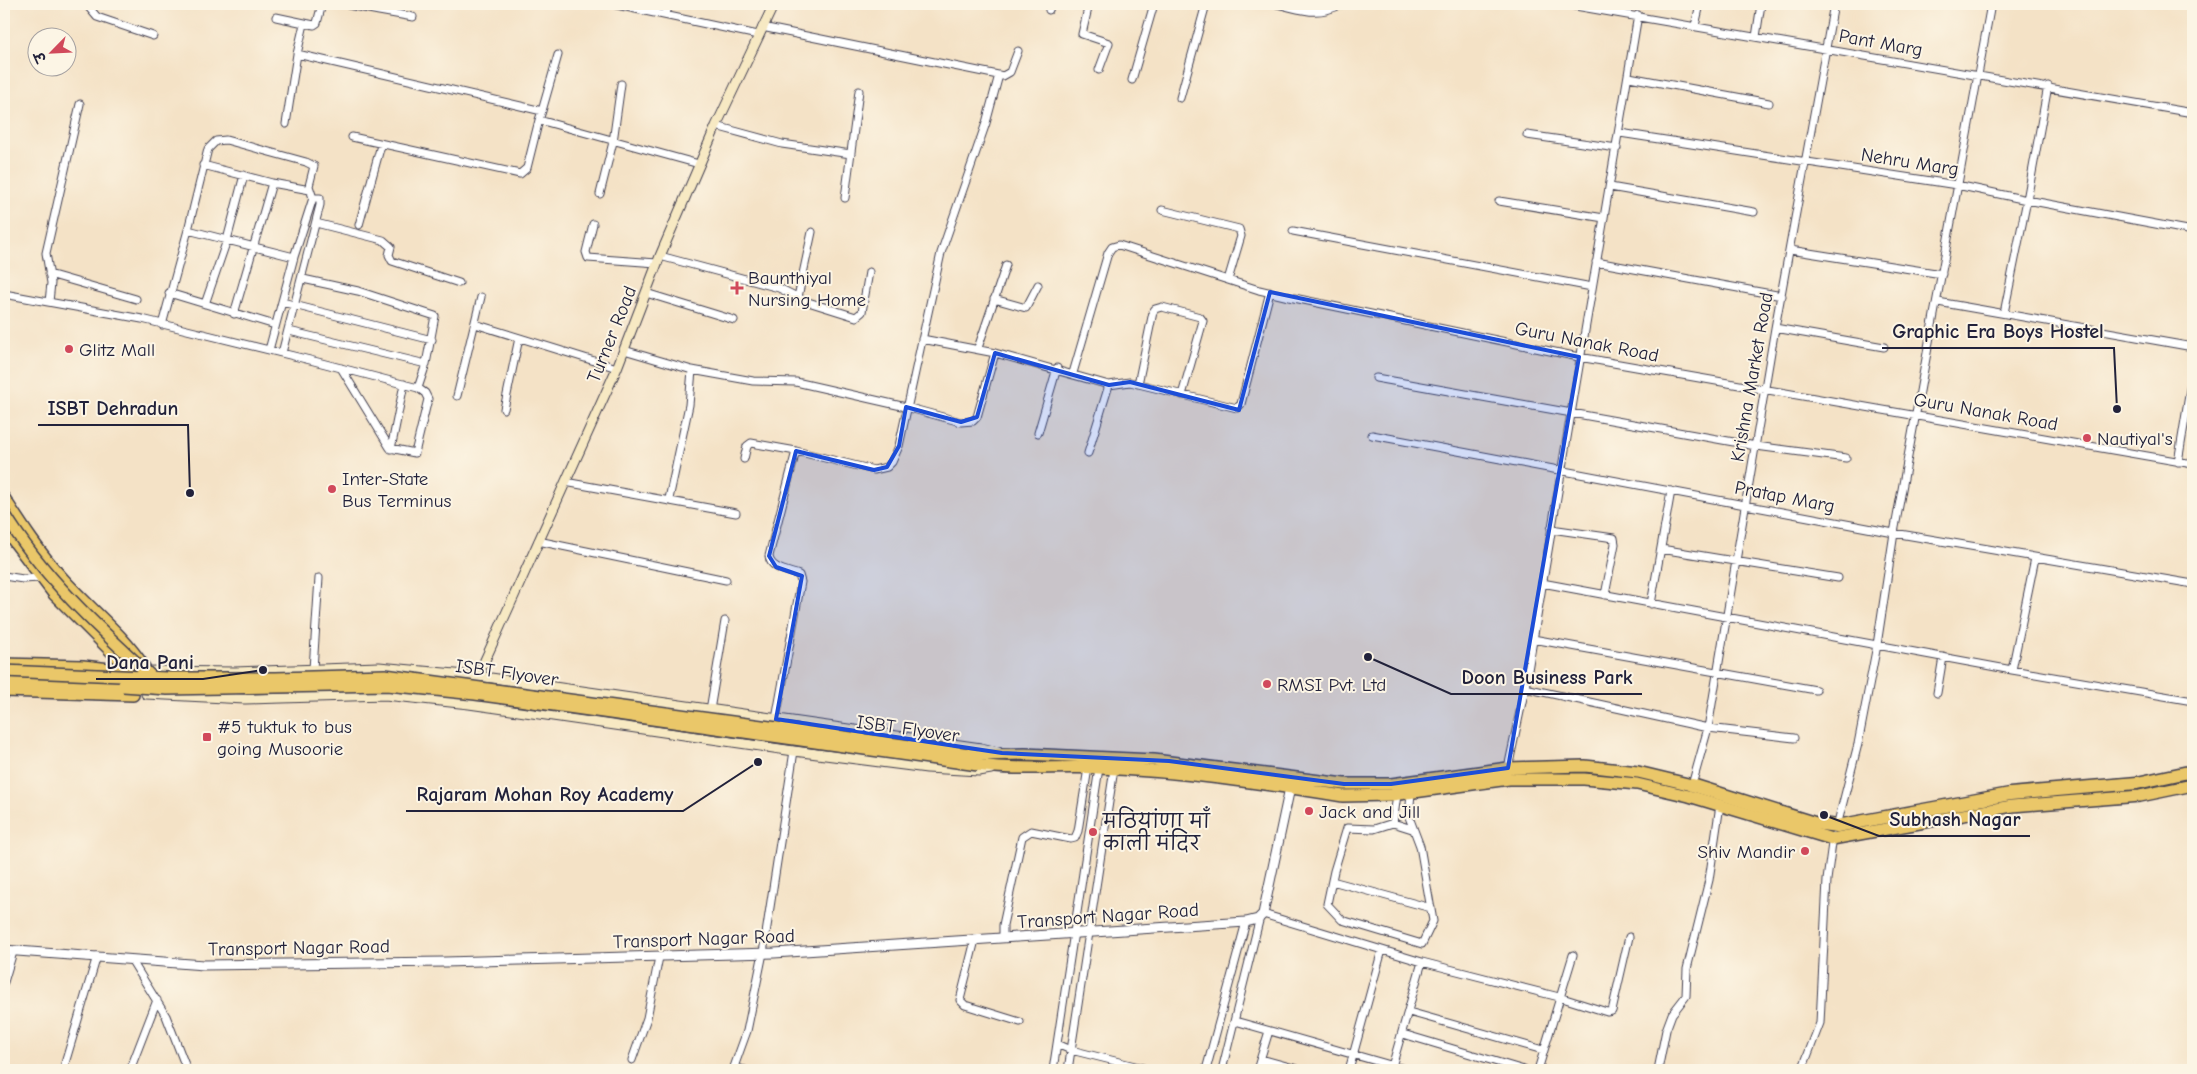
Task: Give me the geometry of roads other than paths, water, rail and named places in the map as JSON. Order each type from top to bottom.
[{"type":"highway","points":[[4,498],[39,550],[62,579],[124,639],[148,672],[152,683],[146,694],[133,695],[4,691]]},
{"type":"highway","points":[[4,513],[33,555],[66,593],[148,672]]},
{"type":"highway","points":[[4,528],[40,578],[129,671]]},
{"type":"highway","points":[[4,664],[84,666],[129,671],[137,667],[148,672]]},
{"type":"highway","name":"ISBT Flyover","points":[[4,671],[148,672],[276,678],[386,675],[977,760],[998,768],[1114,769],[1291,783]]},
{"type":"highway","points":[[129,671],[124,684],[133,695]]},
{"type":"highway","name":"ISBT Flyover","points":[[4,681],[167,689],[387,685],[475,694],[977,760],[1002,754],[1154,760],[1291,783]]},
{"type":"highway","points":[[1291,783],[1391,784],[1508,768],[1585,766],[1638,772],[1692,785],[1814,823],[1837,826],[2010,794],[2137,783],[2193,771]]},
{"type":"highway","points":[[1291,783],[1343,796],[1397,795],[1509,779],[1584,779],[1636,784],[1720,805],[1832,839],[2012,806],[2140,796],[2193,785]]},
{"type":"main road","name":"Turner Road","points":[[469,704],[477,676],[617,368],[658,260],[699,164],[774,4]]},
{"type":"main road","points":[[148,672],[235,672],[379,667],[477,676],[981,748],[1002,754]]},
{"type":"main road","points":[[146,694],[245,699],[384,695],[469,704],[794,751],[927,768],[979,771],[998,768]]},
{"type":"street","points":[[86,4],[97,16],[153,36]]},
{"type":"street","points":[[276,18],[304,24],[316,24],[322,4]]},
{"type":"street","points":[[612,4],[1006,76],[1010,72],[1018,51]]},
{"type":"street","points":[[665,15],[670,4]]},
{"type":"street","points":[[1089,4],[1082,34],[1108,43],[1099,70]]},
{"type":"street","points":[[1132,80],[1154,4]]},
{"type":"street","points":[[1180,98],[1206,4]]},
{"type":"street","points":[[1277,4],[1317,13],[1328,11],[1342,4]]},
{"type":"street","name":"Pant Marg","points":[[1568,4],[2048,86],[2193,113]]},
{"type":"street","points":[[1618,12],[1619,4]]},
{"type":"street","points":[[1696,26],[1700,4]]},
{"type":"street","points":[[1756,37],[1762,4]]},
{"type":"street","name":"Krishna Market Road","points":[[1692,785],[1708,728],[1766,391],[1775,328],[1834,4]]},
{"type":"street","points":[[1802,1070],[1815,1039],[1822,1010],[1828,880],[1832,839],[1858,744],[1877,645],[1894,533],[1938,302],[1957,184],[1991,4]]},
{"type":"street","points":[[348,5],[380,7],[413,17]]},
{"type":"street","points":[[1508,768],[1525,688],[1579,356],[1620,133],[1638,15]]},
{"type":"street","points":[[286,124],[297,54],[304,24]]},
{"type":"street","points":[[297,54],[542,111]]},
{"type":"street","points":[[352,137],[381,145],[520,174],[527,168],[558,55]]},
{"type":"street","points":[[744,459],[748,446],[752,443],[796,451],[874,470],[887,467],[892,462],[899,446],[941,253],[986,123],[999,75]]},
{"type":"street","points":[[1629,77],[1769,103]]},
{"type":"street","points":[[600,194],[613,142],[622,84]]},
{"type":"street","points":[[2004,313],[2048,86]]},
{"type":"street","points":[[845,198],[859,91]]},
{"type":"street","points":[[49,302],[49,274],[46,253],[80,104]]},
{"type":"street","points":[[539,120],[613,142],[699,164]]},
{"type":"street","points":[[716,126],[782,144],[851,154]]},
{"type":"street","name":"Nehru Marg","points":[[1620,133],[1957,184],[2027,200],[2193,231]]},
{"type":"street","points":[[1527,135],[1617,148]]},
{"type":"street","points":[[162,325],[209,146],[216,141],[226,140],[312,164],[314,168],[310,190],[313,198],[294,257],[269,350]]},
{"type":"street","points":[[359,225],[381,145]]},
{"type":"street","points":[[203,165],[272,183],[310,190]]},
{"type":"street","points":[[205,304],[227,240],[244,175]]},
{"type":"street","points":[[234,314],[272,183]]},
{"type":"street","points":[[1610,188],[1754,212]]},
{"type":"street","points":[[282,353],[296,306],[316,223],[320,199],[317,196],[313,198]]},
{"type":"street","points":[[1499,201],[1604,218]]},
{"type":"street","points":[[1162,210],[1239,230],[1241,236],[1228,280]]},
{"type":"street","points":[[316,223],[383,240],[391,247],[389,255],[392,261],[459,282]]},
{"type":"street","points":[[593,224],[586,252],[588,258],[658,260],[751,279],[798,297],[859,316],[862,312],[869,272]]},
{"type":"street","points":[[188,230],[294,257]]},
{"type":"street","points":[[1293,231],[1592,287]]},
{"type":"street","points":[[798,297],[812,232]]},
{"type":"street","name":"Guru Nanak Road","points":[[1073,373],[1108,253],[1115,245],[1270,292],[1579,356],[1766,391],[2193,464]]},
{"type":"street","points":[[297,249],[309,252]]},
{"type":"street","points":[[1790,250],[1942,274]]},
{"type":"street","points":[[1596,262],[1782,296]]},
{"type":"street","points":[[978,348],[1006,265]]},
{"type":"street","points":[[49,274],[136,299]]},
{"type":"street","points":[[303,279],[358,291],[432,314],[436,319],[426,364],[418,388]]},
{"type":"street","points":[[994,299],[1026,308],[1038,285]]},
{"type":"street","points":[[922,338],[978,348],[1057,368],[1109,385],[1126,382],[1138,384],[1233,408],[1240,407],[1270,292]]},
{"type":"street","points":[[646,293],[734,320]]},
{"type":"street","points":[[4,294],[162,325],[282,353],[404,384],[418,388],[427,395],[428,399],[416,451],[412,454],[391,449],[341,368]]},
{"type":"street","points":[[169,294],[275,325]]},
{"type":"street","points":[[457,396],[481,297]]},
{"type":"street","points":[[282,302],[432,340]]},
{"type":"street","points":[[1938,302],[2193,347]]},
{"type":"street","points":[[1138,384],[1153,312],[1155,309],[1162,307],[1200,317],[1203,321],[1182,395]]},
{"type":"street","points":[[475,324],[617,368]]},
{"type":"street","points":[[1775,328],[1884,347]]},
{"type":"street","points":[[288,330],[426,364]]},
{"type":"street","points":[[504,409],[519,338]]},
{"type":"street","points":[[624,350],[692,370],[753,381],[790,381],[906,407],[961,422],[973,421],[977,417],[995,353]]},
{"type":"street","points":[[1038,433],[1057,368]]},
{"type":"street","points":[[669,499],[689,405],[692,370]]},
{"type":"street","points":[[2178,462],[2193,371]]},
{"type":"street","points":[[1376,378],[1756,446],[1846,458]]},
{"type":"street","points":[[391,449],[404,384]]},
{"type":"street","points":[[1088,453],[1109,385]]},
{"type":"street","name":"Pratap Marg","points":[[1372,435],[1894,533],[2193,584]]},
{"type":"street","points":[[776,719],[801,582],[798,575],[776,567],[769,561],[769,556],[796,451]]},
{"type":"street","points":[[565,482],[669,499],[736,513]]},
{"type":"street","points":[[1651,604],[1671,491]]},
{"type":"street","points":[[1550,529],[1614,538],[1615,544],[1605,595]]},
{"type":"street","points":[[538,541],[726,580]]},
{"type":"street","points":[[1661,548],[1838,578]]},
{"type":"street","points":[[2012,670],[2035,558]]},
{"type":"street","points":[[4,576],[23,579],[40,578]]},
{"type":"street","points":[[312,669],[319,578]]},
{"type":"street","points":[[1542,583],[2012,670],[2193,701]]},
{"type":"street","points":[[710,710],[725,621]]},
{"type":"street","points":[[1533,639],[1816,690]]},
{"type":"street","points":[[1938,693],[1943,657]]},
{"type":"street","points":[[1525,688],[1708,728],[1794,738]]},
{"type":"street","points":[[745,1070],[734,1069],[745,1038],[762,953],[794,751]]},
{"type":"street","points":[[1075,838],[1093,768]]},
{"type":"street","points":[[1053,1070],[1088,842],[1093,768]]},
{"type":"street","points":[[1068,1070],[1114,769]]},
{"type":"street","points":[[1222,1070],[1262,916],[1291,783]]},
{"type":"street","points":[[1411,793],[1409,817],[1420,846],[1433,921],[1422,944],[1342,920],[1327,904],[1347,828],[1374,829],[1393,823],[1412,829]]},
{"type":"street","points":[[1393,823],[1397,795]]},
{"type":"street","points":[[1658,1070],[1666,1030],[1672,1014],[1686,996],[1687,968],[1709,880],[1720,805]]},
{"type":"street","points":[[1003,938],[1003,925],[1023,834],[1031,831],[1088,842]]},
{"type":"street","points":[[1332,880],[1431,908]]},
{"type":"street","points":[[1262,916],[1422,962],[1559,998],[1602,1012],[1612,1011],[1629,937]]},
{"type":"street","name":"Transport Nagar Road","points":[[4,950],[204,965],[658,957],[762,953],[1075,934],[1246,922],[1262,916]]},
{"type":"street","points":[[1206,1070],[1246,922]]},
{"type":"street","points":[[975,940],[960,1000],[965,1005],[1020,1022]]},
{"type":"street","points":[[1349,1070],[1382,950]]},
{"type":"street","points":[[4,982],[14,952]]},
{"type":"street","points":[[1538,1070],[1573,955]]},
{"type":"street","points":[[63,1070],[97,956]]},
{"type":"street","points":[[632,1060],[647,1018],[658,957]]},
{"type":"street","points":[[132,961],[157,1000],[170,1026],[187,1070]]},
{"type":"street","points":[[1392,1068],[1422,962]]},
{"type":"street","points":[[130,1070],[157,1000]]},
{"type":"street","points":[[1409,1012],[1543,1050]]},
{"type":"street","points":[[1235,1021],[1354,1055],[1392,1068],[1408,1070]]},
{"type":"street","points":[[1257,1070],[1269,1031]]},
{"type":"street","points":[[1403,1034],[1524,1070]]},
{"type":"street","points":[[1057,1044],[1071,1050],[1150,1070]]},
{"type":"street","points":[[1261,1059],[1301,1070]]},
{"type":"place","name":"Baunthiyal Nursing Home","points":[[737,288]]},
{"type":"place","name":"Glitz Mall","points":[[69,349]]},
{"type":"place","name":"Graphic Era Boys Hostel","points":[[2117,409]]},
{"type":"place","name":"Nautiyal's","points":[[2087,438]]},
{"type":"place","name":"Inter-State Bus Terminus","points":[[332,489]]},
{"type":"place","name":"ISBT Dehradun","points":[[190,493]]},
{"type":"place","name":"Doon Business Park","points":[[1368,657]]},
{"type":"place","name":"Dana Pani","points":[[263,670]]},
{"type":"place","name":"RMSI Pvt. Ltd","points":[[1267,684]]},
{"type":"place","name":"#5 tuktuk to bus going Musoorie","points":[[207,737]]},
{"type":"place","name":"Rajaram Mohan Roy Academy","points":[[758,762]]},
{"type":"place","name":"Jack and Jill","points":[[1309,811]]},
{"type":"place","name":"Subhash Nagar","points":[[1824,815]]},
{"type":"place","name":"मठियांणा माँ काली मंदिर","points":[[1093,832]]},
{"type":"place","name":"Shiv Mandir","points":[[1805,851]]}]
